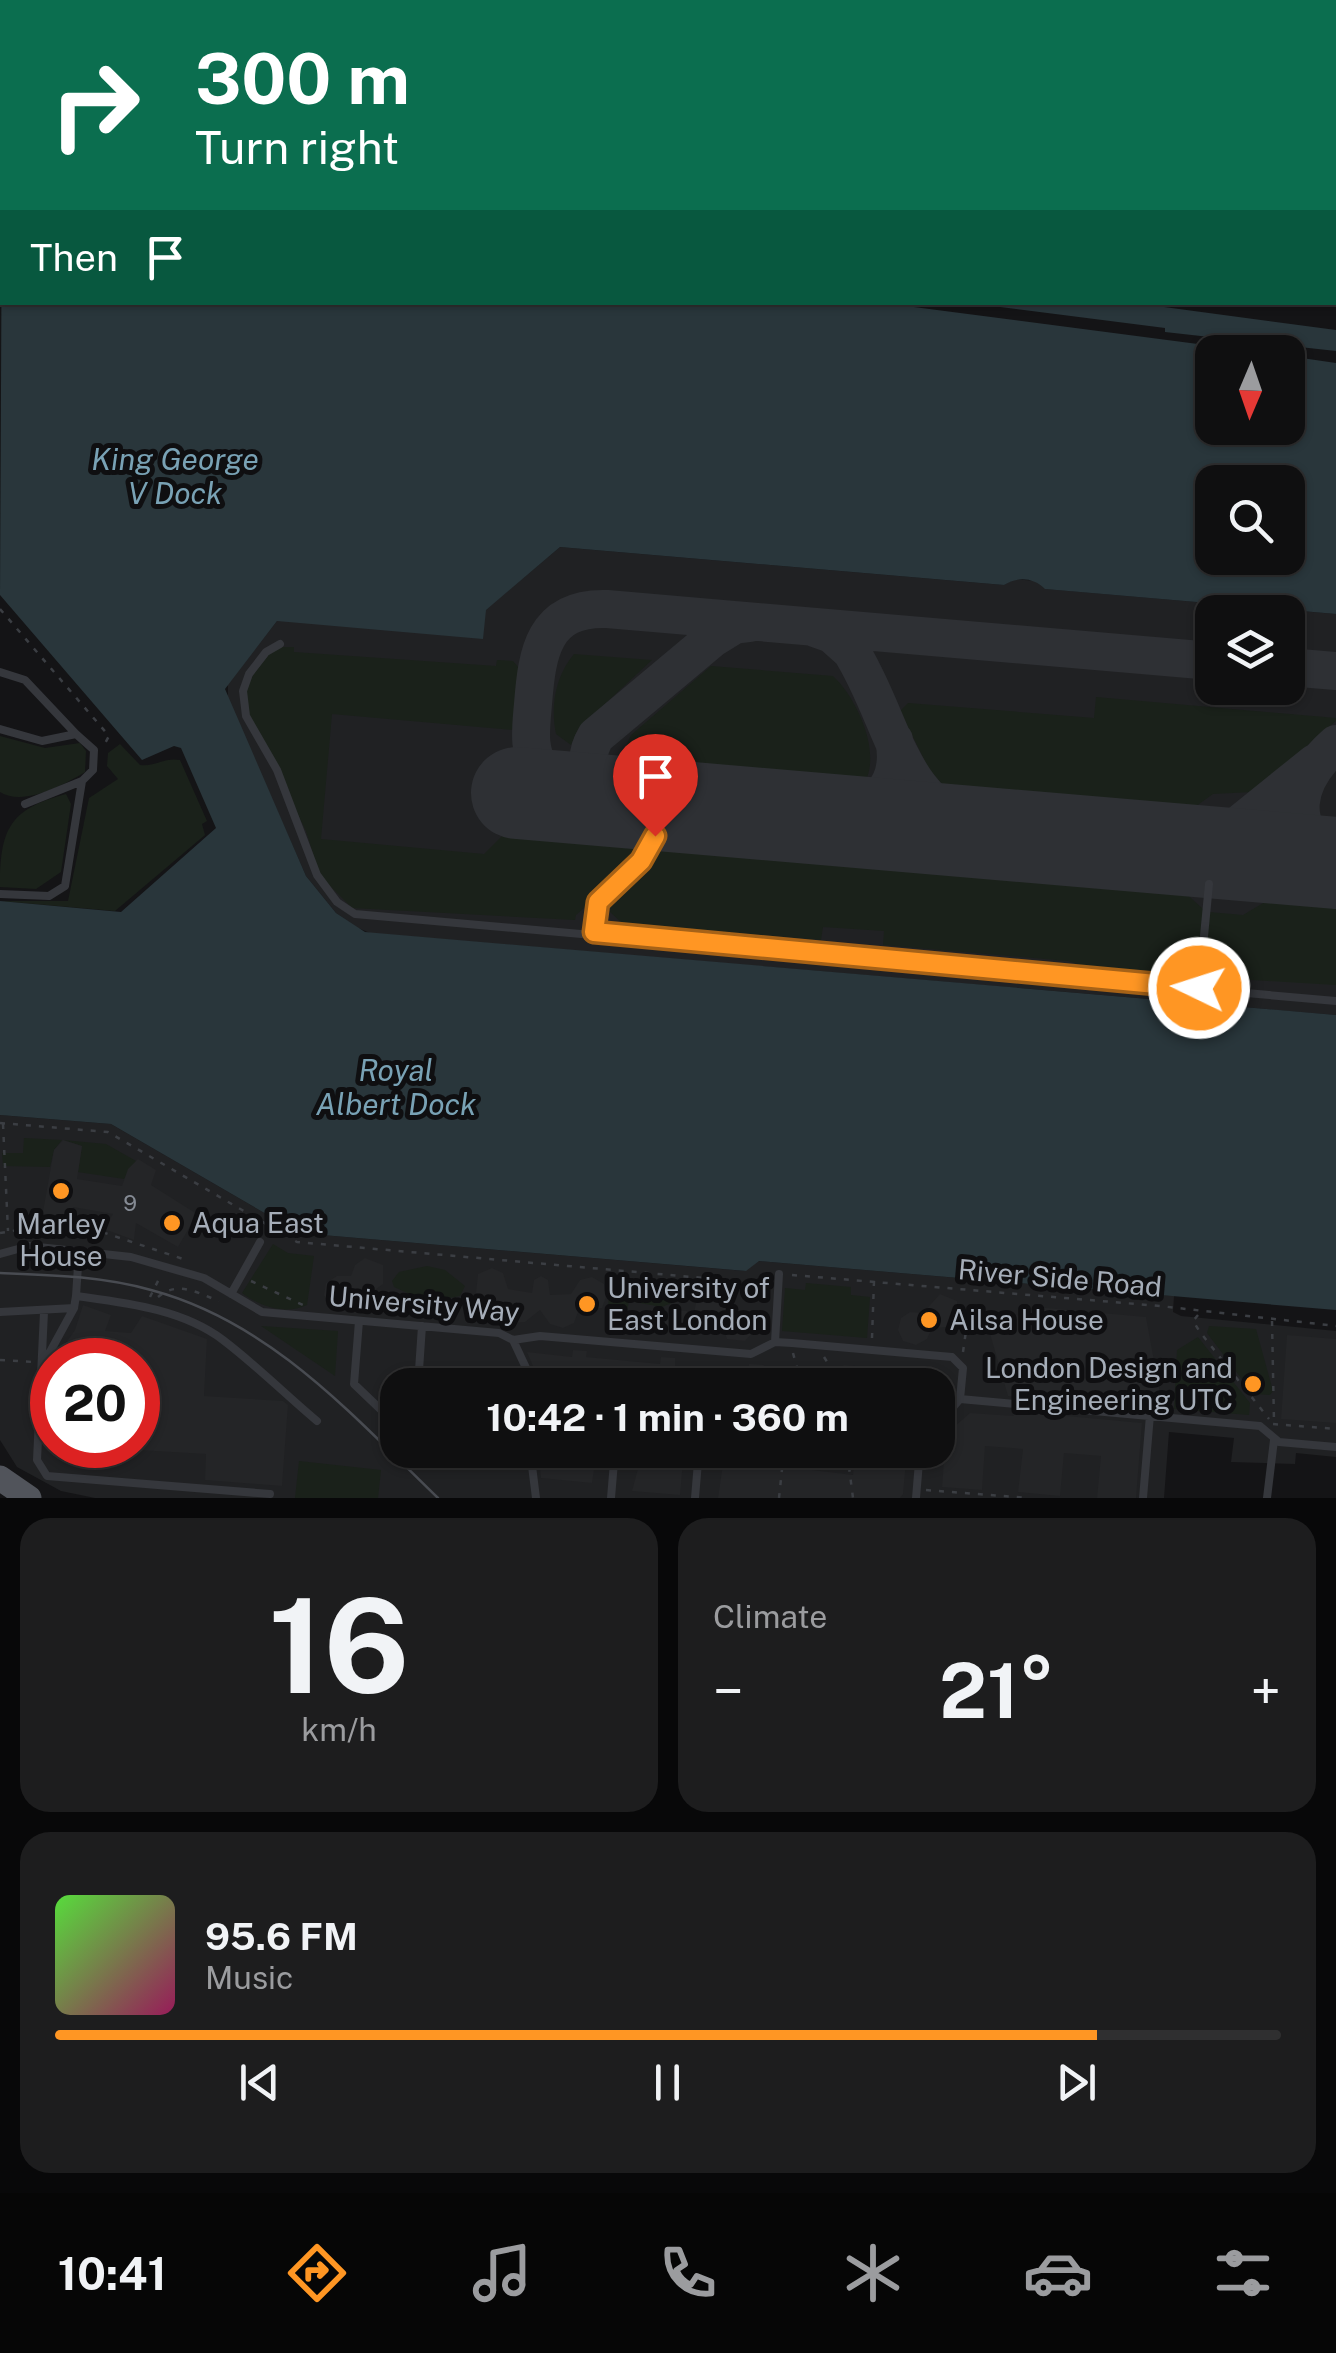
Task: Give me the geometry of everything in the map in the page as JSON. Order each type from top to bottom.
[{"type":"main road","points":[[0,1478],[29,1498]]},
{"type":"lane","points":[[280,644],[266,652],[249,674],[244,706],[303,831],[317,875],[337,902],[355,914],[594,932],[1336,1001]]},
{"type":"lane","points":[[0,672],[25,680],[76,734],[90,743],[96,758],[93,770],[82,781],[25,804]]},
{"type":"lane","points":[[0,729],[42,741],[76,734]]},
{"type":"lane","points":[[0,894],[48,896],[65,886],[82,781]]},
{"type":"lane","points":[[594,932],[598,902],[641,861],[655,836]]},
{"type":"lane","points":[[1199,988],[1208,884]]},
{"type":"lane","points":[[228,1298],[260,1242]]},
{"type":"lane","name":"University Way","points":[[1,1253],[29,1246],[163,1264],[262,1312],[499,1333],[513,1340],[540,1336],[751,1354],[775,1342],[954,1359]]},
{"type":"lane","points":[[57,1338],[74,1308],[79,1250]]},
{"type":"lane","points":[[775,1342],[779,1274]]},
{"type":"lane","points":[[76,1296],[145,1307],[221,1338],[317,1422]]},
{"type":"lane","points":[[0,1312],[74,1308]]},
{"type":"lane","points":[[44,1312],[44,1338]]},
{"type":"lane","points":[[359,1321],[354,1384],[380,1409]]},
{"type":"lane","points":[[419,1368],[422,1326]]},
{"type":"lane","points":[[513,1340],[526,1368]]},
{"type":"lane","points":[[954,1359],[962,1368],[960,1399],[955,1405]]},
{"type":"lane","points":[[960,1399],[1263,1430],[1274,1440],[1336,1447]]},
{"type":"lane","points":[[1143,1498],[1150,1416]]},
{"type":"lane","points":[[1268,1498],[1274,1440]]},
{"type":"lane","points":[[42,1468],[47,1476],[270,1494]]},
{"type":"lane","points":[[530,1468],[536,1498]]},
{"type":"lane","points":[[611,1498],[614,1468]]},
{"type":"lane","points":[[695,1498],[698,1468]]},
{"type":"lane","points":[[916,1494],[918,1468]]},
{"type":"path","points":[[0,609],[109,736],[103,748]]},
{"type":"path","points":[[2,1123],[8,1233]]},
{"type":"path","name":"River Side Road","points":[[2,1123],[108,1132],[296,1242],[749,1282],[761,1274],[874,1280],[1336,1326]]},
{"type":"path","points":[[145,1307],[159,1279]]},
{"type":"path","points":[[250,1280],[304,1305],[303,1310]]},
{"type":"path","points":[[871,1350],[874,1280]]},
{"type":"path","points":[[145,1307],[168,1288],[228,1298]]},
{"type":"path","points":[[1200,1313],[1193,1321],[1200,1332],[1274,1423]]},
{"type":"path","points":[[1272,1322],[1274,1423]]},
{"type":"path","points":[[943,1368],[965,1350],[966,1331],[982,1332]]},
{"type":"path","points":[[792,1343],[798,1368]]},
{"type":"path","points":[[816,1344],[831,1368]]},
{"type":"path","points":[[0,1360],[30,1361]]},
{"type":"path","points":[[1263,1430],[1274,1423],[1336,1429]]},
{"type":"path","points":[[779,1498],[782,1468]]},
{"type":"path","points":[[849,1468],[852,1498]]},
{"type":"path","points":[[916,1494],[1029,1498]]},
{"type":"shaded area","points":[[560,547],[1004,585],[1014,579],[1037,581],[1046,589],[1195,602],[1195,705],[1305,705],[1305,611],[1336,614],[1336,1015],[370,933],[336,913],[306,876],[228,699],[228,684],[277,621],[485,610]]},
{"type":"shaded area","points":[[294,647],[294,652],[496,666],[497,660],[513,661],[519,668],[514,730],[332,714],[321,839],[484,854],[507,831],[643,842],[633,865],[575,920],[352,908],[320,876],[306,831],[249,715],[246,690],[253,675],[270,653]]},
{"type":"shaded area","points":[[574,654],[652,660],[578,729],[571,745],[556,734],[554,712],[559,681]]},
{"type":"shaded area","points":[[711,666],[833,676],[851,699],[865,728],[870,759],[863,785],[618,764],[631,735]]},
{"type":"shaded area","points":[[1096,697],[1336,721],[1252,792],[1213,794],[1185,814],[949,792],[929,769],[900,711],[908,703],[1094,718]]},
{"type":"shaded area","points":[[0,736],[45,748],[80,743],[86,751],[85,772],[31,796],[9,796],[0,792]]},
{"type":"shaded area","points":[[120,744],[140,765],[180,760],[207,821],[202,824],[205,835],[115,911],[0,901],[68,901],[89,798],[118,779],[107,766],[108,753]]},
{"type":"shaded area","points":[[66,794],[71,804],[61,872],[36,889],[0,887],[2,851],[11,825],[31,807]]},
{"type":"shaded area","points":[[652,843],[1179,887],[1203,909],[1197,972],[1185,981],[1108,974],[1068,961],[883,945],[884,931],[823,927],[821,940],[622,923],[610,912],[612,901]]},
{"type":"shaded area","points":[[1275,896],[1336,901],[1336,985],[1234,979],[1204,968],[1209,912],[1243,915]]},
{"type":"shaded area","name":"University of East London","points":[[0,1115],[111,1124],[299,1233],[745,1271],[758,1261],[1174,1296],[1173,1312],[1181,1316],[1336,1331],[1336,1457],[1296,1453],[1295,1464],[1231,1462],[1234,1438],[1169,1432],[1164,1498],[95,1498],[61,1491],[17,1467],[0,1440]]},
{"type":"shaded area","points":[[24,1138],[62,1140],[54,1150],[50,1167],[3,1166],[2,1153],[23,1153]]},
{"type":"shaded area","points":[[63,1140],[106,1144],[136,1161],[124,1179],[78,1172],[82,1146]]},
{"type":"shaded area","points":[[273,1244],[288,1253],[314,1256],[307,1305],[273,1308],[242,1293]]},
{"type":"shaded area","points":[[427,1266],[445,1270],[465,1286],[460,1296],[427,1302],[394,1287],[392,1281],[399,1272]]},
{"type":"shaded area","points":[[806,1283],[851,1287],[851,1295],[870,1297],[867,1338],[782,1331],[785,1288],[805,1290]]},
{"type":"shaded area","points":[[651,1285],[676,1293],[674,1302],[662,1307],[629,1301],[627,1311],[608,1309],[609,1294]]},
{"type":"shaded area","points":[[261,1326],[338,1331],[335,1376]]},
{"type":"shaded area","points":[[1209,1326],[1256,1329],[1273,1391],[1270,1395],[1253,1394],[1207,1333]]},
{"type":"shaded area","points":[[1198,1337],[1250,1403],[1249,1415],[1174,1409],[1177,1350]]},
{"type":"shaded area","points":[[299,1461],[381,1470],[378,1498],[295,1498]]},
{"type":"water","points":[[1,305],[1149,305],[1336,330],[1336,614],[1305,611],[1305,595],[1195,595],[1195,602],[1045,589],[1026,580],[1004,585],[560,547],[486,610],[483,639],[277,621],[225,689],[306,876],[336,913],[365,932],[1336,1015],[1336,1310],[759,1261],[746,1271],[299,1233],[111,1124],[0,1115],[0,901],[121,912],[216,828],[181,748],[174,746],[142,760],[0,595]]},
{"type":"pier","points":[[898,305],[985,305],[1165,328],[1165,332],[1195,335],[1195,344]]},
{"type":"pier","points":[[1305,348],[1336,351],[1336,363],[1305,358]]},
{"type":"building","points":[[63,1140],[82,1146],[77,1179],[122,1186],[128,1169],[138,1159],[156,1170],[151,1185],[197,1214],[178,1247],[136,1223],[134,1240],[104,1229],[113,1214],[73,1207],[70,1231],[33,1226],[42,1217],[54,1150]]},
{"type":"building","points":[[365,1258],[383,1265],[383,1284],[372,1292],[358,1291],[351,1306],[330,1306],[324,1295],[326,1283],[337,1276],[351,1276],[355,1265]]},
{"type":"building","points":[[492,1268],[503,1273],[508,1289],[532,1293],[534,1280],[541,1276],[548,1280],[550,1295],[571,1294],[580,1280],[592,1277],[604,1284],[606,1297],[602,1308],[579,1309],[574,1323],[563,1328],[550,1324],[540,1310],[525,1322],[512,1323],[501,1315],[499,1303],[476,1293],[478,1274]]},
{"type":"building","points":[[716,1288],[726,1295],[729,1310],[745,1311],[753,1320],[753,1332],[745,1341],[727,1339],[720,1320],[694,1313],[698,1293]]},
{"type":"building","name":"Ailsa House","points":[[940,1294],[957,1301],[957,1321],[947,1327],[932,1328],[927,1339],[916,1345],[903,1341],[898,1330],[901,1318],[910,1312],[923,1313]]},
{"type":"building","points":[[83,1305],[111,1315],[105,1331],[131,1333],[142,1316],[207,1339],[204,1396],[283,1401],[288,1405],[282,1486],[205,1480],[206,1454],[160,1451],[160,1338],[69,1338]]},
{"type":"building","points":[[1035,1307],[1146,1317],[1163,1410],[1008,1396],[984,1313],[1026,1316]]},
{"type":"building","points":[[608,1309],[672,1316],[673,1310],[687,1311],[685,1333],[606,1325]]},
{"type":"building","points":[[1287,1335],[1336,1339],[1336,1423],[1281,1419]]},
{"type":"building","points":[[573,1350],[587,1351],[586,1357],[660,1364],[661,1357],[675,1358],[675,1366],[699,1368],[534,1368],[527,1352],[572,1357]]},
{"type":"building","points":[[1012,1411],[1142,1423],[1136,1498],[1097,1498],[1101,1456],[1064,1453],[1060,1496],[1018,1492],[1023,1449],[985,1446],[982,1490],[942,1487],[943,1468],[955,1468],[955,1426],[970,1413],[1014,1416]]},
{"type":"building","points":[[540,1468],[594,1468],[592,1483],[541,1478]]},
{"type":"building","points":[[638,1468],[682,1468],[680,1495],[632,1491]]},
{"type":"building","points":[[722,1468],[796,1468],[853,1475],[854,1468],[905,1468],[900,1498],[718,1498]]},
{"type":"taxiway","points":[[587,799],[562,790],[546,778],[534,756],[531,731],[541,651],[557,625],[586,610],[1195,660]]},
{"type":"taxiway","points":[[622,802],[603,791],[592,775],[589,756],[596,736],[713,638],[734,625],[750,623]]},
{"type":"taxiway","points":[[815,628],[832,634],[851,651],[916,782],[934,803],[958,821],[988,834]]},
{"type":"taxiway","points":[[1305,668],[1336,671]]},
{"type":"taxiway","points":[[831,820],[860,811],[882,795],[894,771],[894,740]]},
{"type":"taxiway","points":[[1336,744],[1312,772],[1301,803],[1308,833],[1336,859]]},
{"type":"taxiway","points":[[1178,850],[1217,842],[1315,763]]},
{"type":"runway","points":[[517,793],[1336,863]]},
{"type":"tram line","points":[[0,1273],[133,1285],[194,1305],[234,1324],[307,1375],[438,1498]]},
{"type":"place","name":"Marley House","points":[[61,1191]]},
{"type":"place","name":"Aqua East","points":[[172,1223]]},
{"type":"place","name":"University of East London","points":[[587,1304]]},
{"type":"place","name":"Ailsa House","points":[[929,1320]]},
{"type":"place","name":"London Design and Engineering UTC","points":[[1253,1384]]},
{"type":"route","points":[[655,836],[636,867],[598,902],[594,932],[1199,988]]},
{"type":"water label","name":"King George V Dock","points":[[175,477]]},
{"type":"water label","name":"Royal Albert Dock","points":[[396,1088]]}]
